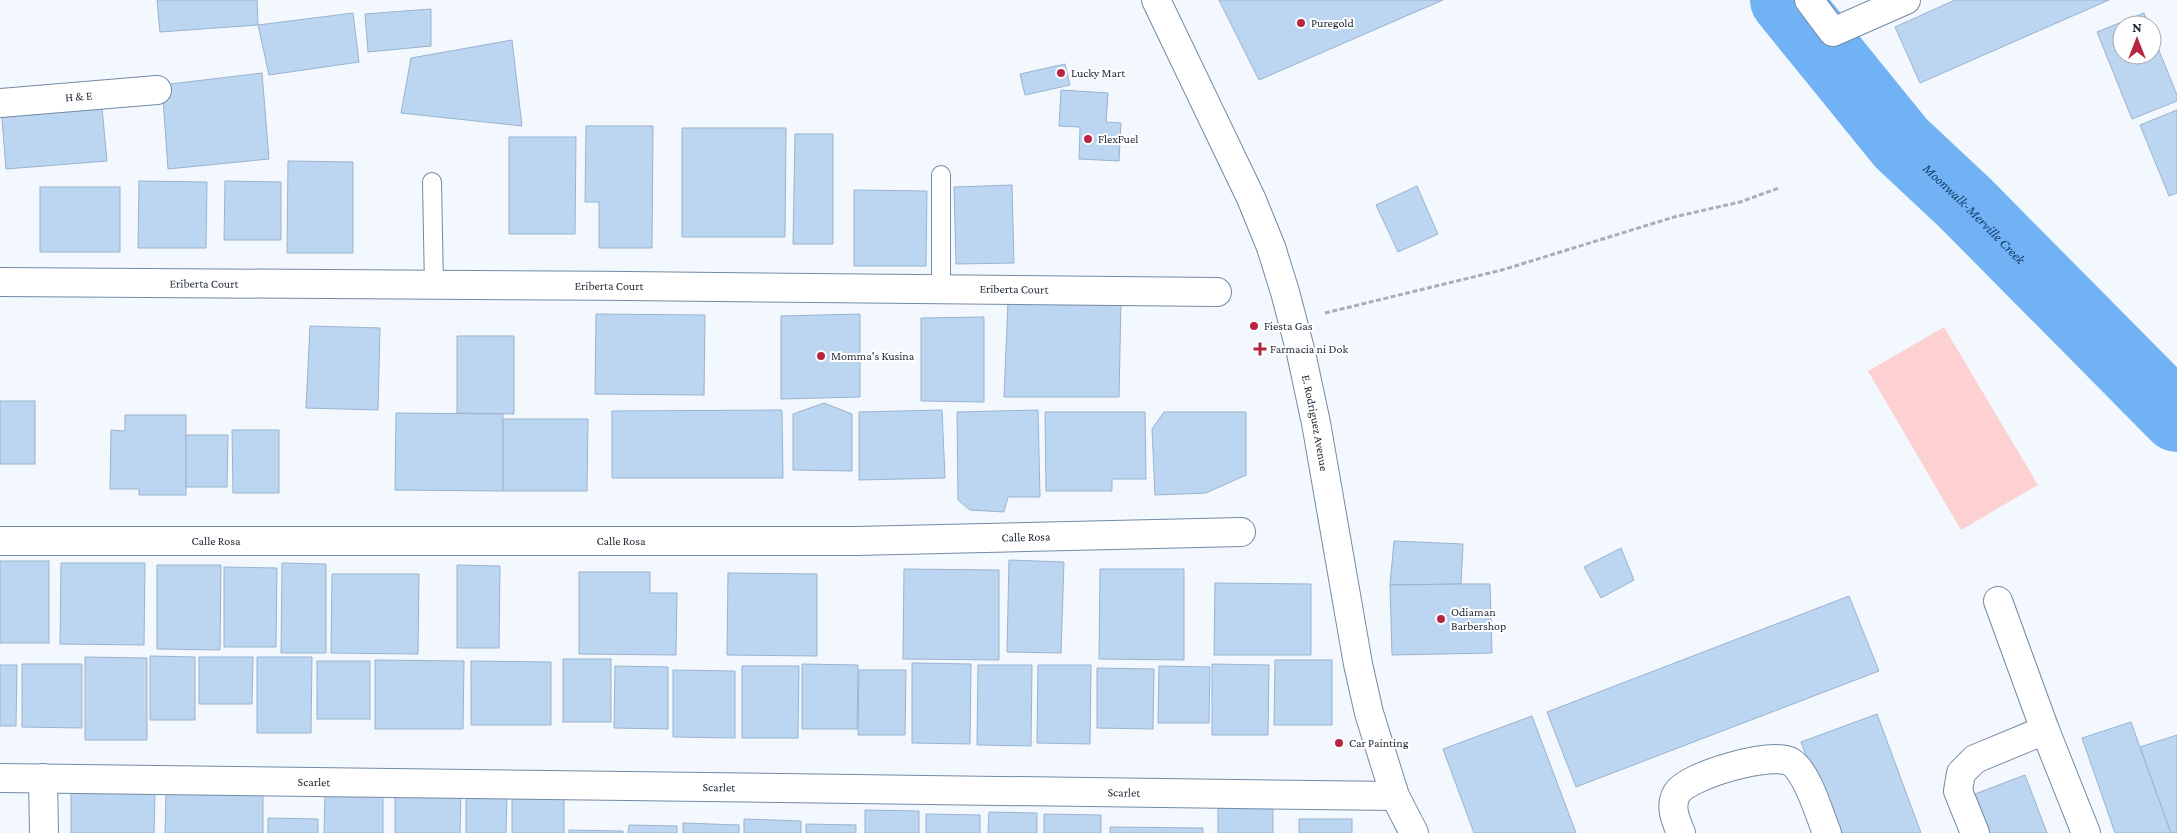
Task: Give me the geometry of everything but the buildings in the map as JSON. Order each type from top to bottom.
[{"type":"street","name":"E. Rodriguez Avenue","points":[[1156,0],[1251,198],[1271,247],[1293,320],[1316,423],[1358,664],[1369,713],[1395,796],[1414,833]]},
{"type":"street","points":[[1809,0],[1833,32],[1906,0]]},
{"type":"street","name":"H & E","points":[[0,103],[157,90]]},
{"type":"street","name":"Eriberta Court","points":[[0,282],[940,288],[1217,292]]},
{"type":"street","name":"Calle Rosa","points":[[0,541],[855,541],[1241,532]]},
{"type":"street","points":[[1998,601],[2045,730],[2086,833]]},
{"type":"street","points":[[1975,833],[1958,791],[1961,773],[1975,759],[2045,730]]},
{"type":"street","points":[[1681,833],[1673,812],[1677,793],[1697,778],[1762,759],[1790,761],[1802,772],[1827,833]]},
{"type":"street","name":"Scarlet","points":[[0,778],[1395,796]]},
{"type":"street","points":[[43,778],[44,833]]},
{"type":"lane","points":[[940,175],[940,288]]},
{"type":"lane","points":[[432,182],[434,286]]},
{"type":"path","points":[[1293,320],[1502,270],[1674,216],[1740,202],[1779,188]]},
{"type":"shaded area","points":[[1944,327],[2038,485],[1961,530],[1868,371]]},
{"type":"waterway","name":"Moonwalk-Merville Creek","points":[[1785,0],[1901,143],[1965,203],[2177,417]]},
{"type":"place","name":"Puregold","points":[[1301,23]]},
{"type":"place","name":"Lucky Mart","points":[[1061,73]]},
{"type":"place","name":"FlexFuel","points":[[1088,139]]},
{"type":"place","name":"Fiesta Gas","points":[[1254,326]]},
{"type":"place","name":"Farmacia ni Dok","points":[[1260,349]]},
{"type":"place","name":"Momma's Kusina","points":[[821,356]]},
{"type":"place","name":"Odiaman Barbershop","points":[[1441,619]]},
{"type":"place","name":"Car Painting","points":[[1339,743]]}]
